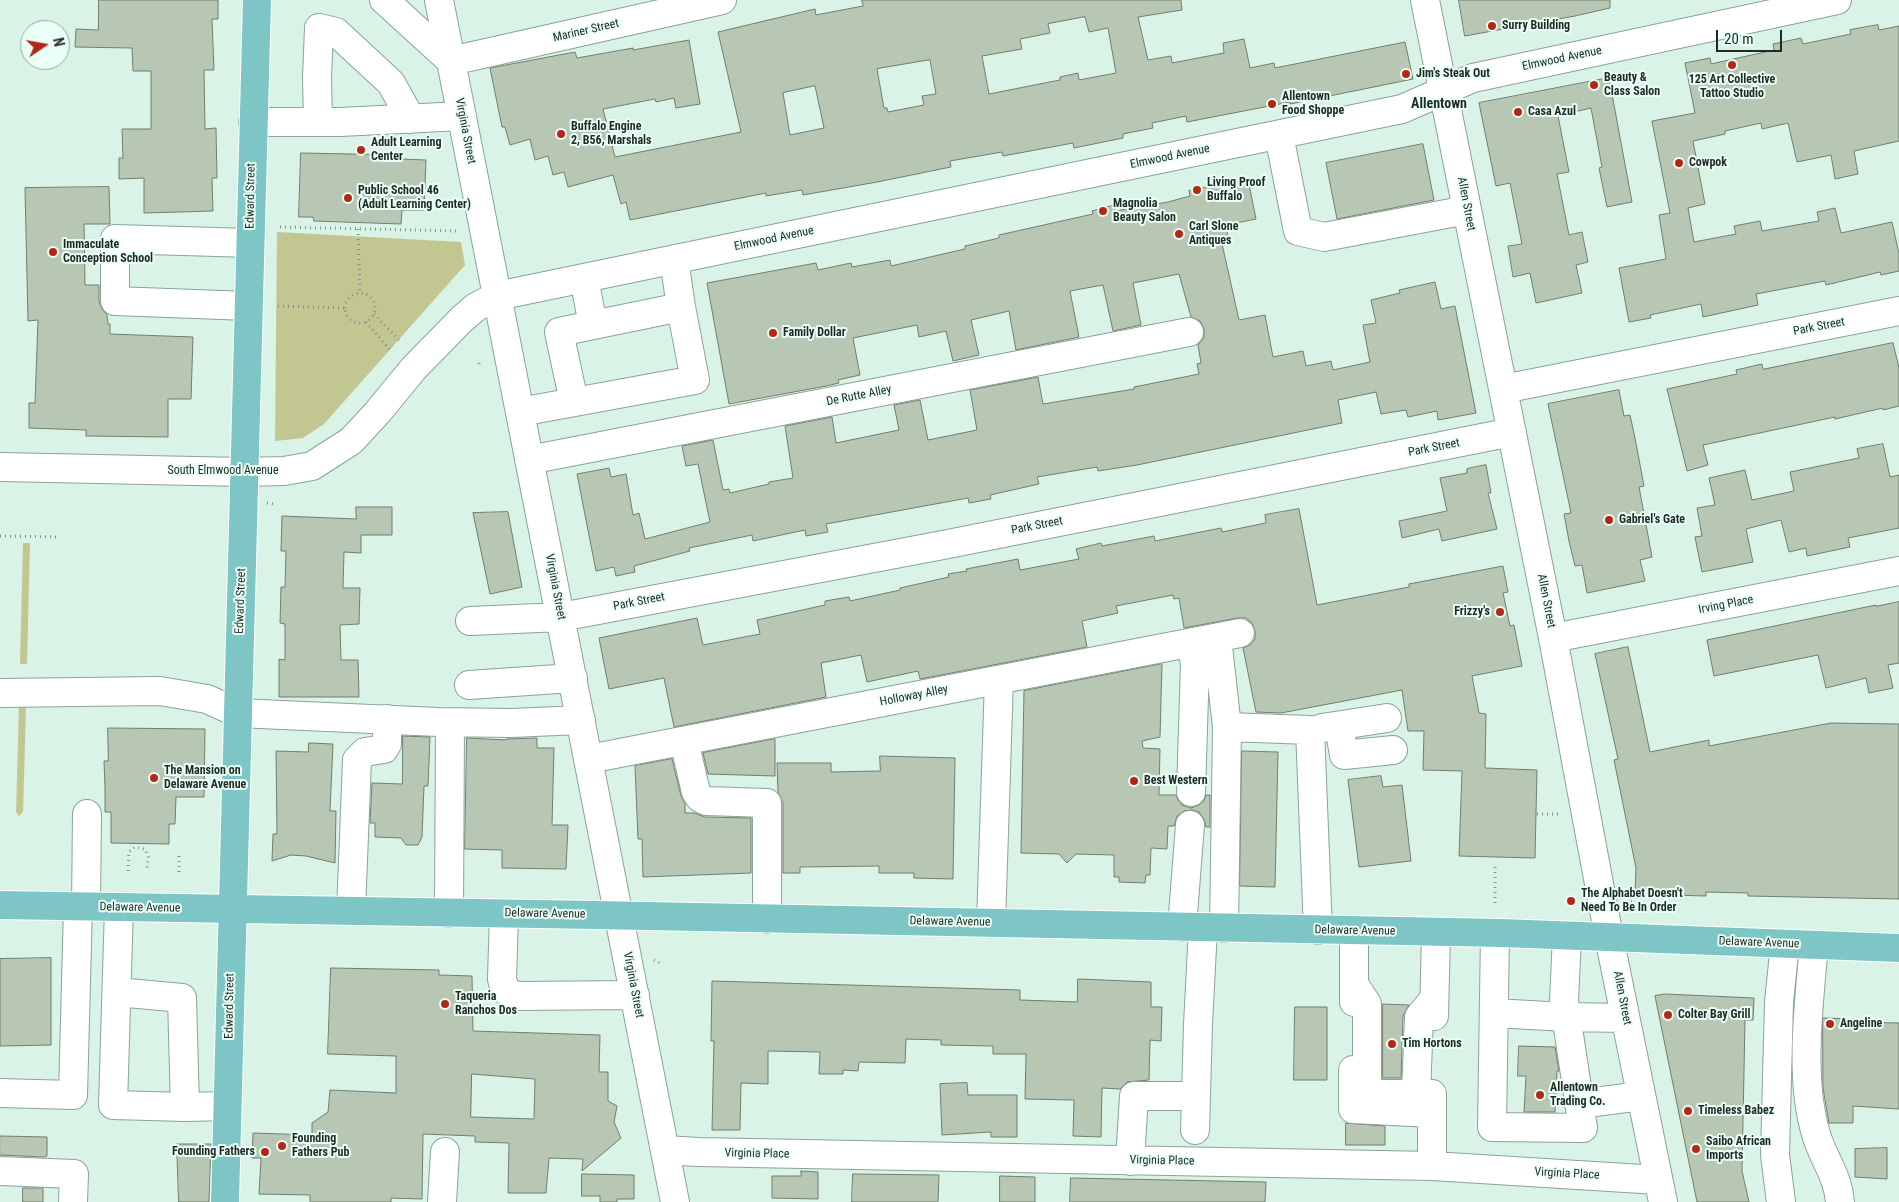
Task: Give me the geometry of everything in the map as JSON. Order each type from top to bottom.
[{"type":"main road","name":"Edward Street","points":[[225,1202],[257,0]]},
{"type":"main road","name":"Delaware Avenue","points":[[0,906],[449,912],[1318,930],[1609,937],[1899,948]]},
{"type":"street","points":[[384,0],[451,61]]},
{"type":"street","name":"Virginia Street","points":[[439,0],[675,1202]]},
{"type":"street","name":"Mariner Street","points":[[451,61],[722,0]]},
{"type":"street","name":"Allen Street","points":[[1425,0],[1554,638],[1609,937],[1661,1191]]},
{"type":"street","name":"Elmwood Avenue","points":[[497,296],[1402,109],[1473,78],[1837,0]]},
{"type":"street","points":[[318,122],[317,78],[320,28],[336,32],[391,83],[411,119]]},
{"type":"street","points":[[253,122],[318,122],[462,116]]},
{"type":"street","points":[[1279,134],[1298,231],[1324,237],[1467,210]]},
{"type":"street","points":[[248,306],[115,301],[116,239],[250,243]]},
{"type":"street","points":[[520,412],[695,380],[674,260]]},
{"type":"street","points":[[584,278],[593,325]]},
{"type":"street","name":"South Elmwood Avenue","points":[[0,467],[244,472],[284,471],[312,466],[351,441],[414,368],[462,319],[476,307],[497,296]]},
{"type":"street","points":[[574,402],[560,332],[681,307]]},
{"type":"street","name":"Park Street","points":[[1503,390],[1899,311]]},
{"type":"street","name":"De Rutte Alley","points":[[529,460],[1189,332]]},
{"type":"street","name":"Park Street","points":[[470,621],[561,617],[924,548],[1512,432]]},
{"type":"street","name":"Irving Place","points":[[1554,638],[1899,571]]},
{"type":"street","points":[[1195,1130],[1203,928],[1227,728],[1216,638]]},
{"type":"street","points":[[1191,792],[1195,664],[1216,638]]},
{"type":"street","name":"Holloway Alley","points":[[589,760],[1216,638]]},
{"type":"street","points":[[469,685],[573,678]]},
{"type":"street","points":[[991,923],[999,680]]},
{"type":"street","points":[[0,692],[160,692],[207,699],[238,712],[450,723],[581,720]]},
{"type":"street","points":[[1227,728],[1310,730],[1387,718]]},
{"type":"street","points":[[351,911],[357,760],[365,752],[384,749],[387,744],[388,720]]},
{"type":"street","points":[[449,912],[450,723]]},
{"type":"street","points":[[1339,726],[1344,755],[1393,750]]},
{"type":"street","points":[[1310,730],[1318,930]]},
{"type":"street","points":[[684,741],[696,792],[700,798],[706,801],[767,803],[767,919]]},
{"type":"street","points":[[0,1094],[73,1095],[87,814]]},
{"type":"street","points":[[1190,825],[1203,928]]},
{"type":"street","points":[[119,908],[113,1105],[227,1106]]},
{"type":"street","points":[[504,914],[502,979],[505,990],[516,996],[635,994]]},
{"type":"street","points":[[1354,931],[1353,1109],[1432,1112]]},
{"type":"street","points":[[1432,1166],[1436,933]]},
{"type":"street","points":[[1495,934],[1492,1127],[1582,1128],[1564,1000],[1567,936]]},
{"type":"street","points":[[1781,1202],[1775,1155],[1779,1002],[1785,944]]},
{"type":"street","points":[[1814,945],[1809,1002],[1808,1089],[1816,1135],[1834,1173],[1840,1192],[1840,1202]]},
{"type":"street","points":[[1354,984],[1366,1004],[1367,1094],[1416,1094],[1419,1017],[1434,999]]},
{"type":"street","points":[[117,992],[182,998],[184,1107]]},
{"type":"street","points":[[1494,1013],[1625,1018]]},
{"type":"street","points":[[1130,1161],[1134,1096],[1196,1096]]},
{"type":"street","points":[[1579,1104],[1641,1096]]},
{"type":"street","name":"Virginia Place","points":[[665,1150],[707,1153],[1432,1166],[1661,1191]]},
{"type":"street","points":[[442,1202],[445,1152]]},
{"type":"street","points":[[0,1171],[74,1174],[73,1202]]},
{"type":"path","points":[[280,227],[461,231]]},
{"type":"path","points":[[358,229],[360,293]]},
{"type":"path","points":[[360,293],[370,296],[375,309],[374,314],[366,322],[356,323],[346,313],[345,308],[348,299],[360,293]]},
{"type":"path","points":[[278,306],[345,308]]},
{"type":"path","points":[[374,314],[401,342]]},
{"type":"path","points":[[366,322],[392,352]]},
{"type":"path","points":[[0,536],[60,537]]},
{"type":"path","points":[[1537,814],[1558,814]]},
{"type":"path","points":[[128,871],[129,852],[138,845],[145,848],[147,852],[148,871]]},
{"type":"path","points":[[179,853],[179,872]]},
{"type":"path","points":[[1495,903],[1496,863]]},
{"type":"path","points":[[1632,902],[1634,912]]},
{"type":"path","points":[[654,960],[660,963]]},
{"type":"green space","points":[[277,232],[461,242],[465,265],[324,424],[303,438],[275,441]]},
{"type":"green space","points":[[23,543],[30,543],[27,664],[20,664]]},
{"type":"green space","points":[[19,705],[26,707],[23,812],[19,816],[16,812]]},
{"type":"building","points":[[99,0],[218,0],[218,19],[212,19],[214,70],[204,70],[205,129],[216,128],[217,178],[212,178],[213,211],[144,213],[144,178],[119,179],[119,158],[123,158],[122,129],[151,129],[151,71],[133,71],[132,48],[75,47],[76,29],[98,30]]},
{"type":"building","points":[[862,0],[1181,0],[1182,10],[1138,17],[1148,60],[1171,56],[1172,63],[1224,53],[1223,43],[1244,39],[1250,68],[1274,63],[1275,68],[1405,42],[1413,79],[1290,104],[1290,102],[1187,122],[1186,116],[1152,123],[1153,128],[1123,134],[1123,138],[1074,148],[1073,143],[1003,156],[1002,152],[950,161],[951,167],[877,182],[803,195],[802,190],[766,196],[766,193],[630,220],[626,202],[621,204],[613,175],[568,187],[564,172],[553,175],[548,156],[535,160],[530,139],[510,145],[505,127],[502,127],[490,68],[575,52],[577,58],[689,40],[700,104],[676,108],[674,98],[656,102],[655,99],[603,109],[615,157],[741,132],[718,32],[815,9],[816,15],[863,6]],"holes":[[[1085,17],[1089,32],[1108,28],[1116,73],[1079,80],[1078,73],[1060,77],[1060,80],[989,94],[982,56],[1022,49],[1020,39],[1050,33],[1048,24]],[[930,60],[936,94],[922,96],[924,105],[888,112],[887,108],[884,108],[877,69]],[[815,86],[824,128],[790,135],[783,93]]]},
{"type":"building","name":"Surry Building","points":[[1459,0],[1610,0],[1610,8],[1465,36]]},
{"type":"building","points":[[1878,25],[1879,30],[1899,26],[1899,141],[1854,151],[1858,174],[1835,179],[1831,155],[1797,162],[1788,123],[1762,129],[1761,123],[1693,141],[1705,204],[1688,208],[1694,242],[1736,234],[1734,226],[1760,221],[1762,231],[1819,221],[1817,212],[1835,208],[1841,233],[1892,222],[1899,254],[1899,271],[1881,275],[1880,272],[1826,285],[1825,281],[1756,294],[1758,305],[1703,317],[1701,304],[1650,315],[1651,318],[1629,322],[1619,268],[1666,259],[1659,215],[1670,213],[1652,121],[1695,113],[1685,63],[1710,58],[1711,64],[1774,50],[1773,44],[1801,38],[1803,44],[1851,34],[1850,30]]},
{"type":"building","points":[[1609,78],[1632,202],[1607,207],[1599,168],[1602,167],[1591,108],[1558,116],[1569,172],[1557,174],[1569,235],[1582,232],[1588,262],[1576,265],[1582,293],[1536,303],[1530,273],[1513,277],[1508,246],[1522,244],[1510,183],[1496,186],[1479,103]]},
{"type":"building","points":[[1423,144],[1434,200],[1337,219],[1326,163]]},
{"type":"building","name":"Adult Learning Center","points":[[301,153],[401,155],[401,159],[426,160],[424,210],[402,210],[401,224],[314,221],[313,217],[299,217]]},
{"type":"building","points":[[1248,179],[1256,219],[1226,225],[1228,237],[1221,239],[1239,320],[1265,315],[1273,357],[1303,351],[1306,366],[1331,361],[1333,370],[1370,362],[1363,325],[1376,323],[1371,300],[1400,293],[1399,290],[1435,282],[1441,309],[1455,306],[1476,413],[1438,420],[1437,411],[1408,417],[1406,410],[1381,414],[1376,392],[1338,400],[1342,423],[1137,465],[1098,471],[1097,467],[1037,477],[1039,484],[990,495],[991,499],[969,503],[968,498],[826,524],[828,532],[806,536],[805,530],[753,541],[752,535],[689,548],[690,551],[634,566],[635,572],[616,576],[614,567],[596,571],[577,474],[609,468],[611,477],[626,474],[633,515],[639,513],[645,539],[710,522],[698,464],[686,466],[682,446],[713,440],[723,490],[729,489],[730,493],[769,484],[769,482],[793,478],[785,426],[832,417],[836,443],[899,430],[894,405],[920,400],[928,440],[977,430],[970,390],[1038,377],[1043,404],[1134,389],[1134,387],[1199,374],[1197,364],[1201,363],[1198,345],[1204,338],[1204,329],[1200,321],[1191,317],[1179,274],[1133,283],[1141,325],[1113,331],[1103,285],[1070,291],[1079,337],[1016,350],[1009,311],[971,320],[979,355],[953,361],[946,331],[919,337],[917,325],[853,338],[860,375],[838,380],[839,383],[826,386],[729,404],[707,283],[816,263],[818,270],[851,263],[852,267],[890,260],[891,266],[965,249],[965,246],[999,238],[999,235],[1093,214],[1092,211],[1114,205],[1115,211],[1168,202],[1190,196],[1189,191]]},
{"type":"building","points":[[109,187],[110,224],[84,224],[85,285],[99,285],[99,301],[107,315],[108,324],[110,324],[110,334],[193,337],[191,399],[168,399],[168,437],[86,436],[86,430],[29,428],[29,403],[35,403],[38,320],[28,321],[25,188]]},
{"type":"building","points":[[1893,343],[1899,368],[1899,406],[1835,419],[1835,417],[1703,445],[1708,465],[1687,471],[1667,389],[1737,374],[1736,370],[1762,364],[1763,369]]},
{"type":"building","points":[[1619,390],[1624,416],[1630,415],[1635,438],[1644,486],[1639,487],[1652,557],[1640,560],[1645,581],[1587,593],[1582,565],[1575,566],[1569,541],[1564,514],[1571,513],[1548,404]]},
{"type":"building","points":[[1883,444],[1890,477],[1899,475],[1899,528],[1848,538],[1850,547],[1807,556],[1806,548],[1789,552],[1781,520],[1746,529],[1753,562],[1702,572],[1695,537],[1702,536],[1697,508],[1715,505],[1709,478],[1745,470],[1752,500],[1794,491],[1790,472],[1859,458],[1857,449]]},
{"type":"building","points":[[1486,465],[1491,493],[1488,493],[1497,529],[1442,541],[1439,529],[1402,538],[1399,521],[1447,511],[1440,478],[1467,473],[1467,469]]},
{"type":"building","points":[[356,507],[392,507],[392,535],[361,535],[361,553],[344,552],[343,588],[360,588],[359,624],[340,625],[341,660],[358,660],[359,697],[279,697],[279,659],[285,660],[285,624],[280,623],[281,587],[285,587],[286,551],[281,551],[282,516],[356,519]]},
{"type":"building","points":[[1299,509],[1317,605],[1409,587],[1409,584],[1503,566],[1508,592],[1503,593],[1510,626],[1514,625],[1522,666],[1472,676],[1479,713],[1486,714],[1485,768],[1537,770],[1535,858],[1459,856],[1462,771],[1423,770],[1424,731],[1408,731],[1402,690],[1281,713],[1256,712],[1243,648],[1250,645],[1255,639],[1252,623],[1246,618],[1238,618],[1184,628],[1179,598],[1174,599],[1173,595],[1116,606],[1118,613],[1082,621],[1087,647],[920,679],[918,671],[867,682],[861,655],[821,663],[826,697],[674,727],[664,678],[609,689],[599,638],[697,618],[703,645],[760,634],[757,620],[825,605],[825,601],[849,597],[850,601],[949,577],[948,574],[967,571],[966,569],[1018,559],[1020,570],[1079,559],[1076,549],[1101,543],[1102,546],[1154,536],[1155,541],[1221,528],[1222,532],[1266,523],[1265,515]]},
{"type":"building","points":[[508,512],[522,587],[490,594],[473,513]]},
{"type":"building","points":[[1899,602],[1899,663],[1888,665],[1893,688],[1869,693],[1866,678],[1826,688],[1818,655],[1714,676],[1707,640],[1876,605]]},
{"type":"building","points":[[1628,647],[1650,752],[1709,740],[1709,746],[1831,723],[1899,724],[1899,899],[1748,896],[1748,893],[1706,892],[1706,896],[1635,894],[1636,868],[1614,760],[1618,759],[1595,654]]},
{"type":"building","points":[[1162,664],[1160,737],[1142,741],[1143,748],[1160,749],[1159,795],[1176,795],[1182,805],[1191,808],[1204,801],[1206,795],[1210,795],[1210,827],[1206,827],[1204,819],[1199,812],[1192,810],[1184,811],[1177,816],[1174,826],[1168,826],[1167,849],[1151,848],[1150,875],[1146,875],[1145,883],[1119,882],[1119,877],[1114,877],[1114,855],[1076,854],[1067,863],[1059,854],[1021,853],[1024,691]]},
{"type":"building","name":"The Mansion on Delaware Avenue","points":[[108,728],[205,729],[204,797],[176,797],[175,824],[169,824],[169,844],[111,843],[111,812],[105,812],[104,761],[108,761]]},
{"type":"building","points":[[403,736],[430,737],[428,786],[424,786],[422,837],[418,845],[406,845],[401,838],[375,837],[375,823],[370,823],[372,783],[402,784]]},
{"type":"building","points":[[467,738],[506,740],[537,738],[537,748],[554,748],[552,825],[568,825],[566,869],[502,868],[502,850],[465,849]]},
{"type":"building","points":[[775,739],[775,776],[708,774],[703,753]]},
{"type":"building","points":[[309,743],[333,744],[330,811],[336,811],[335,863],[306,856],[291,855],[272,861],[273,834],[277,834],[276,751],[308,752]]},
{"type":"building","points":[[1242,751],[1278,752],[1275,887],[1240,886]]},
{"type":"building","points":[[880,756],[955,758],[953,879],[914,878],[914,873],[879,873],[879,866],[800,867],[800,873],[783,873],[783,803],[778,792],[777,763],[831,763],[831,772],[880,771]]},
{"type":"building","points":[[672,759],[681,796],[685,804],[685,813],[694,813],[705,817],[751,818],[751,873],[643,877],[642,839],[638,839],[635,766]]},
{"type":"building","points":[[1381,776],[1383,787],[1402,785],[1411,861],[1359,867],[1348,780]]},
{"type":"building","points":[[51,958],[51,1045],[0,1046],[0,959]]},
{"type":"building","points":[[331,968],[439,970],[439,975],[472,976],[473,1031],[600,1035],[599,1072],[608,1072],[608,1101],[617,1106],[614,1122],[621,1138],[582,1171],[583,1159],[549,1158],[546,1193],[508,1193],[509,1143],[475,1142],[475,1136],[423,1134],[422,1199],[391,1198],[391,1202],[310,1202],[310,1195],[259,1194],[261,1158],[252,1158],[253,1133],[312,1135],[312,1123],[328,1112],[330,1090],[396,1093],[396,1056],[328,1054]],"holes":[[[472,1074],[535,1079],[534,1119],[471,1117]]]},
{"type":"building","points":[[1078,979],[1151,982],[1151,1007],[1162,1007],[1161,1041],[1150,1040],[1149,1080],[1127,1082],[1120,1089],[1102,1088],[1101,1137],[1073,1136],[1074,1100],[1025,1099],[1026,1054],[993,1054],[993,1046],[941,1045],[941,1040],[906,1039],[905,1063],[859,1062],[858,1071],[843,1070],[843,1074],[819,1074],[820,1052],[768,1051],[768,1084],[741,1083],[740,1130],[712,1130],[714,1041],[711,1041],[712,981],[1020,990],[1020,1000],[1077,1002]]},
{"type":"building","points":[[1665,994],[1754,998],[1753,1020],[1745,1020],[1742,1171],[1749,1202],[1697,1202],[1655,996]]},
{"type":"building","points":[[1383,1004],[1409,1005],[1403,1016],[1401,1078],[1383,1078]]},
{"type":"building","points":[[1295,1007],[1327,1007],[1327,1080],[1294,1080]]},
{"type":"building","points":[[1823,1018],[1854,1019],[1854,1022],[1899,1023],[1899,1109],[1853,1106],[1853,1123],[1829,1123],[1823,1088]]},
{"type":"building","name":"Allentown Trading Co.","points":[[1519,1046],[1555,1047],[1559,1071],[1557,1071],[1555,1112],[1524,1112],[1526,1076],[1518,1076]]},
{"type":"building","points":[[967,1083],[968,1095],[1017,1095],[1017,1137],[991,1137],[991,1132],[942,1135],[940,1084]]},
{"type":"building","points":[[1346,1123],[1385,1126],[1385,1145],[1346,1145]]},
{"type":"building","points":[[0,1136],[47,1137],[47,1156],[0,1155]]},
{"type":"building","points":[[177,1144],[211,1144],[209,1202],[179,1202]]},
{"type":"building","points":[[1887,1148],[1887,1179],[1855,1177],[1855,1149]]},
{"type":"building","points":[[801,1171],[818,1172],[818,1199],[772,1198],[772,1176],[801,1176]]},
{"type":"building","points":[[582,1174],[634,1175],[634,1199],[600,1202],[600,1196],[582,1196]]},
{"type":"building","points":[[853,1174],[939,1175],[938,1202],[852,1202]]},
{"type":"building","points":[[1000,1176],[1035,1177],[1035,1202],[1000,1202]]},
{"type":"building","points":[[1071,1178],[1266,1182],[1265,1202],[1070,1202]]},
{"type":"building","points":[[23,1188],[43,1188],[43,1202],[23,1202]]},
{"type":"place","name":"Surry Building","points":[[1492,26]]},
{"type":"place","name":"125 Art Collective Tattoo Studio","points":[[1732,65]]},
{"type":"place","name":"Jim's Steak Out","points":[[1406,74]]},
{"type":"place","name":"Beauty & Class Salon","points":[[1594,85]]},
{"type":"place","name":"Allentown Food Shoppe","points":[[1272,104]]},
{"type":"place","name":"Casa Azul","points":[[1518,112]]},
{"type":"place","name":"Buffalo Engine 2, B56, Marshals","points":[[561,134]]},
{"type":"place","name":"Adult Learning Center","points":[[361,150]]},
{"type":"place","name":"Cowpok","points":[[1679,163]]},
{"type":"place","name":"Living Proof Buffalo","points":[[1197,190]]},
{"type":"place","name":"Public School 46 (Adult Learning Center)","points":[[348,198]]},
{"type":"place","name":"Magnolia Beauty Salon","points":[[1103,211]]},
{"type":"place","name":"Carl Slone Antiques","points":[[1179,234]]},
{"type":"place","name":"Immaculate Conception School","points":[[53,252]]},
{"type":"place","name":"Family Dollar","points":[[773,333]]},
{"type":"place","name":"Gabriel's Gate","points":[[1609,520]]},
{"type":"place","name":"Frizzy's","points":[[1500,612]]},
{"type":"place","name":"The Mansion on Delaware Avenue","points":[[154,778]]},
{"type":"place","name":"Best Western","points":[[1134,781]]},
{"type":"place","name":"The Alphabet Doesn't Need To Be In Order","points":[[1571,901]]},
{"type":"place","name":"Taqueria Ranchos Dos","points":[[445,1004]]},
{"type":"place","name":"Colter Bay Grill","points":[[1668,1015]]},
{"type":"place","name":"Angeline","points":[[1830,1024]]},
{"type":"place","name":"Tim Hortons","points":[[1392,1044]]},
{"type":"place","name":"Allentown Trading Co.","points":[[1540,1095]]},
{"type":"place","name":"Timeless Babez","points":[[1688,1111]]},
{"type":"place","name":"Founding Fathers Pub","points":[[282,1146]]},
{"type":"place","name":"Saibo African Imports","points":[[1696,1149]]},
{"type":"place","name":"Founding Fathers","points":[[265,1152]]},
{"type":"district","name":"Allentown","points":[[1439,104]]}]
